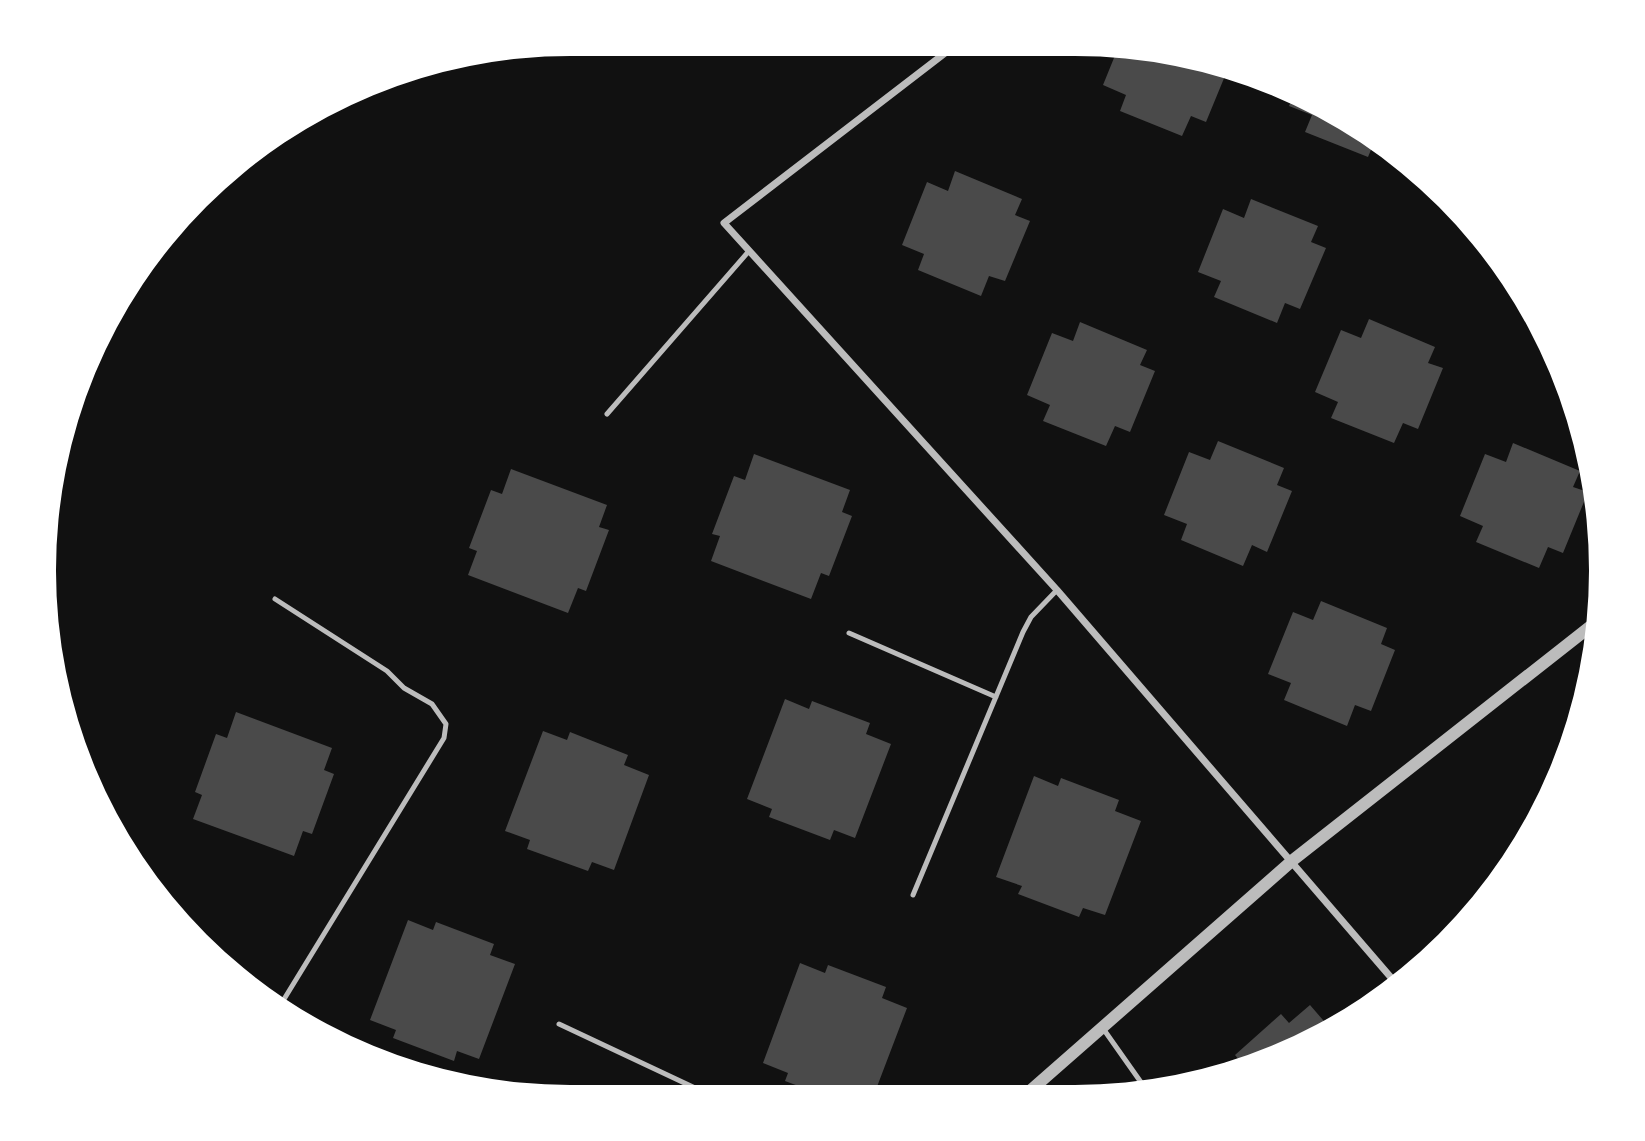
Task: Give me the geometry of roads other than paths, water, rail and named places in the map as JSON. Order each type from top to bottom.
[{"type":"street","points":[[941,56],[724,223],[1057,590],[1293,860],[1391,977]]},
{"type":"street","points":[[1037,1085],[1293,860],[1586,629]]},
{"type":"lane","points":[[607,414],[750,251]]},
{"type":"lane","points":[[913,895],[1027,625],[1057,590]]},
{"type":"lane","points":[[275,599],[387,671],[404,688],[432,704],[446,724],[444,738],[285,998]]},
{"type":"lane","points":[[849,633],[996,697]]},
{"type":"lane","points":[[559,1024],[689,1085]]},
{"type":"lane","points":[[1102,1027],[1140,1081]]}]
